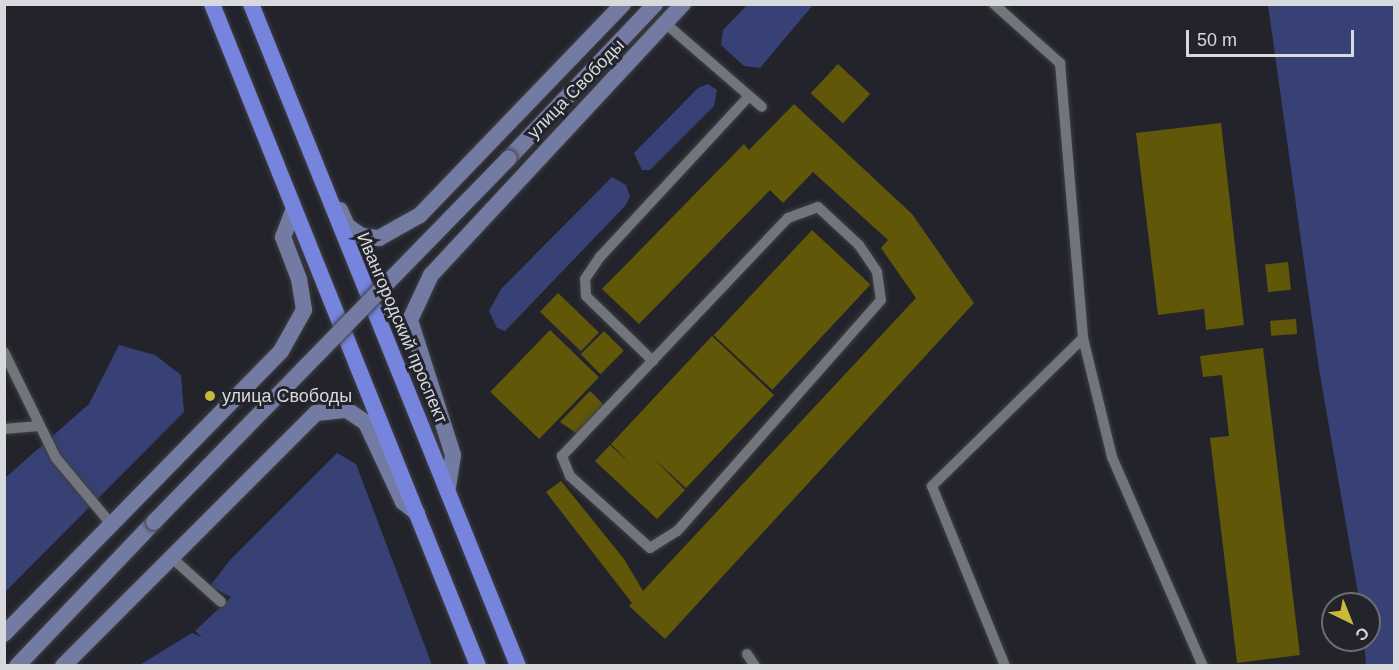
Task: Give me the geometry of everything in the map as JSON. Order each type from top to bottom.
[{"type":"highway","points":[[212,4],[478,666]]},
{"type":"highway","name":"Ивангородский проспект","points":[[251,4],[302,137],[448,487],[518,666]]},
{"type":"main road","name":"улица Свободы","points":[[302,137],[314,147],[347,226],[362,236],[379,238],[392,233],[446,192],[623,4]]},
{"type":"main road","name":"улица Свободы","points":[[17,666],[655,4]]},
{"type":"main road","name":"улица Свободы","points":[[448,487],[453,454],[411,314],[431,275],[460,239],[683,4]]},
{"type":"main road","points":[[4,634],[281,351],[300,323],[303,297],[283,237],[294,209]]},
{"type":"main road","points":[[63,666],[316,413],[327,409],[347,410],[366,423],[403,502],[417,513]]},
{"type":"lane","points":[[994,4],[1060,63],[1083,338],[1112,457],[1203,666]]},
{"type":"lane","points":[[665,23],[762,107]]},
{"type":"lane","points":[[653,361],[585,296],[585,279],[600,257],[749,96]]},
{"type":"lane","points":[[818,207],[859,245],[877,272],[880,300],[677,531],[650,548],[570,476],[562,456],[653,361],[788,218],[818,207]]},
{"type":"lane","points":[[1005,666],[932,486],[1083,338]]},
{"type":"lane","points":[[4,352],[56,458],[111,524]]},
{"type":"lane","points":[[4,429],[39,426]]},
{"type":"lane","points":[[171,557],[221,602]]},
{"type":"lane","points":[[747,654],[755,666]]},
{"type":"shaded area","points":[[747,5],[813,5],[760,68],[744,66],[721,45],[723,30]]},
{"type":"shaded area","points":[[1268,5],[1394,5],[1394,665],[1366,665],[1365,652],[1381,652],[1381,592],[1358,592],[1319,369]]},
{"type":"shaded area","points":[[708,84],[717,90],[714,106],[650,170],[642,170],[634,153],[698,88]]},
{"type":"shaded area","points":[[612,177],[626,185],[630,197],[625,206],[505,331],[497,328],[489,311],[501,289]]},
{"type":"shaded area","points":[[119,345],[155,355],[181,375],[184,412],[5,592],[5,478],[89,404]]},
{"type":"shaded area","points":[[337,453],[356,464],[432,665],[138,666],[192,633],[202,637],[195,631],[231,597],[210,586],[230,560]]},
{"type":"building","points":[[838,64],[870,94],[843,123],[811,93]]},
{"type":"building","points":[[794,104],[912,214],[974,303],[665,639],[629,606],[632,603],[546,492],[561,481],[624,559],[643,591],[916,298],[881,248],[888,240],[813,172],[783,203],[770,190],[639,324],[602,289],[744,144],[749,150]]},
{"type":"building","points":[[1221,123],[1244,325],[1206,330],[1204,309],[1158,315],[1136,133]]},
{"type":"building","points":[[812,230],[871,285],[772,390],[714,335]]},
{"type":"building","points":[[1288,262],[1291,290],[1268,292],[1265,264]]},
{"type":"building","points":[[558,293],[599,333],[581,351],[540,312]]},
{"type":"building","points":[[1296,319],[1297,334],[1271,336],[1270,321]]},
{"type":"building","points":[[550,330],[599,377],[539,439],[490,392]]},
{"type":"building","points":[[604,331],[624,351],[600,374],[581,354]]},
{"type":"building","points":[[712,336],[774,395],[686,488],[653,458],[685,490],[657,519],[595,461],[610,445],[631,464],[611,444]]},
{"type":"building","points":[[1263,348],[1300,655],[1237,663],[1210,438],[1229,436],[1222,375],[1203,377],[1200,356]]},
{"type":"building","points":[[590,391],[607,408],[579,435],[560,422]]},
{"type":"place","name":"улица Свободы","points":[[210,396]]}]
